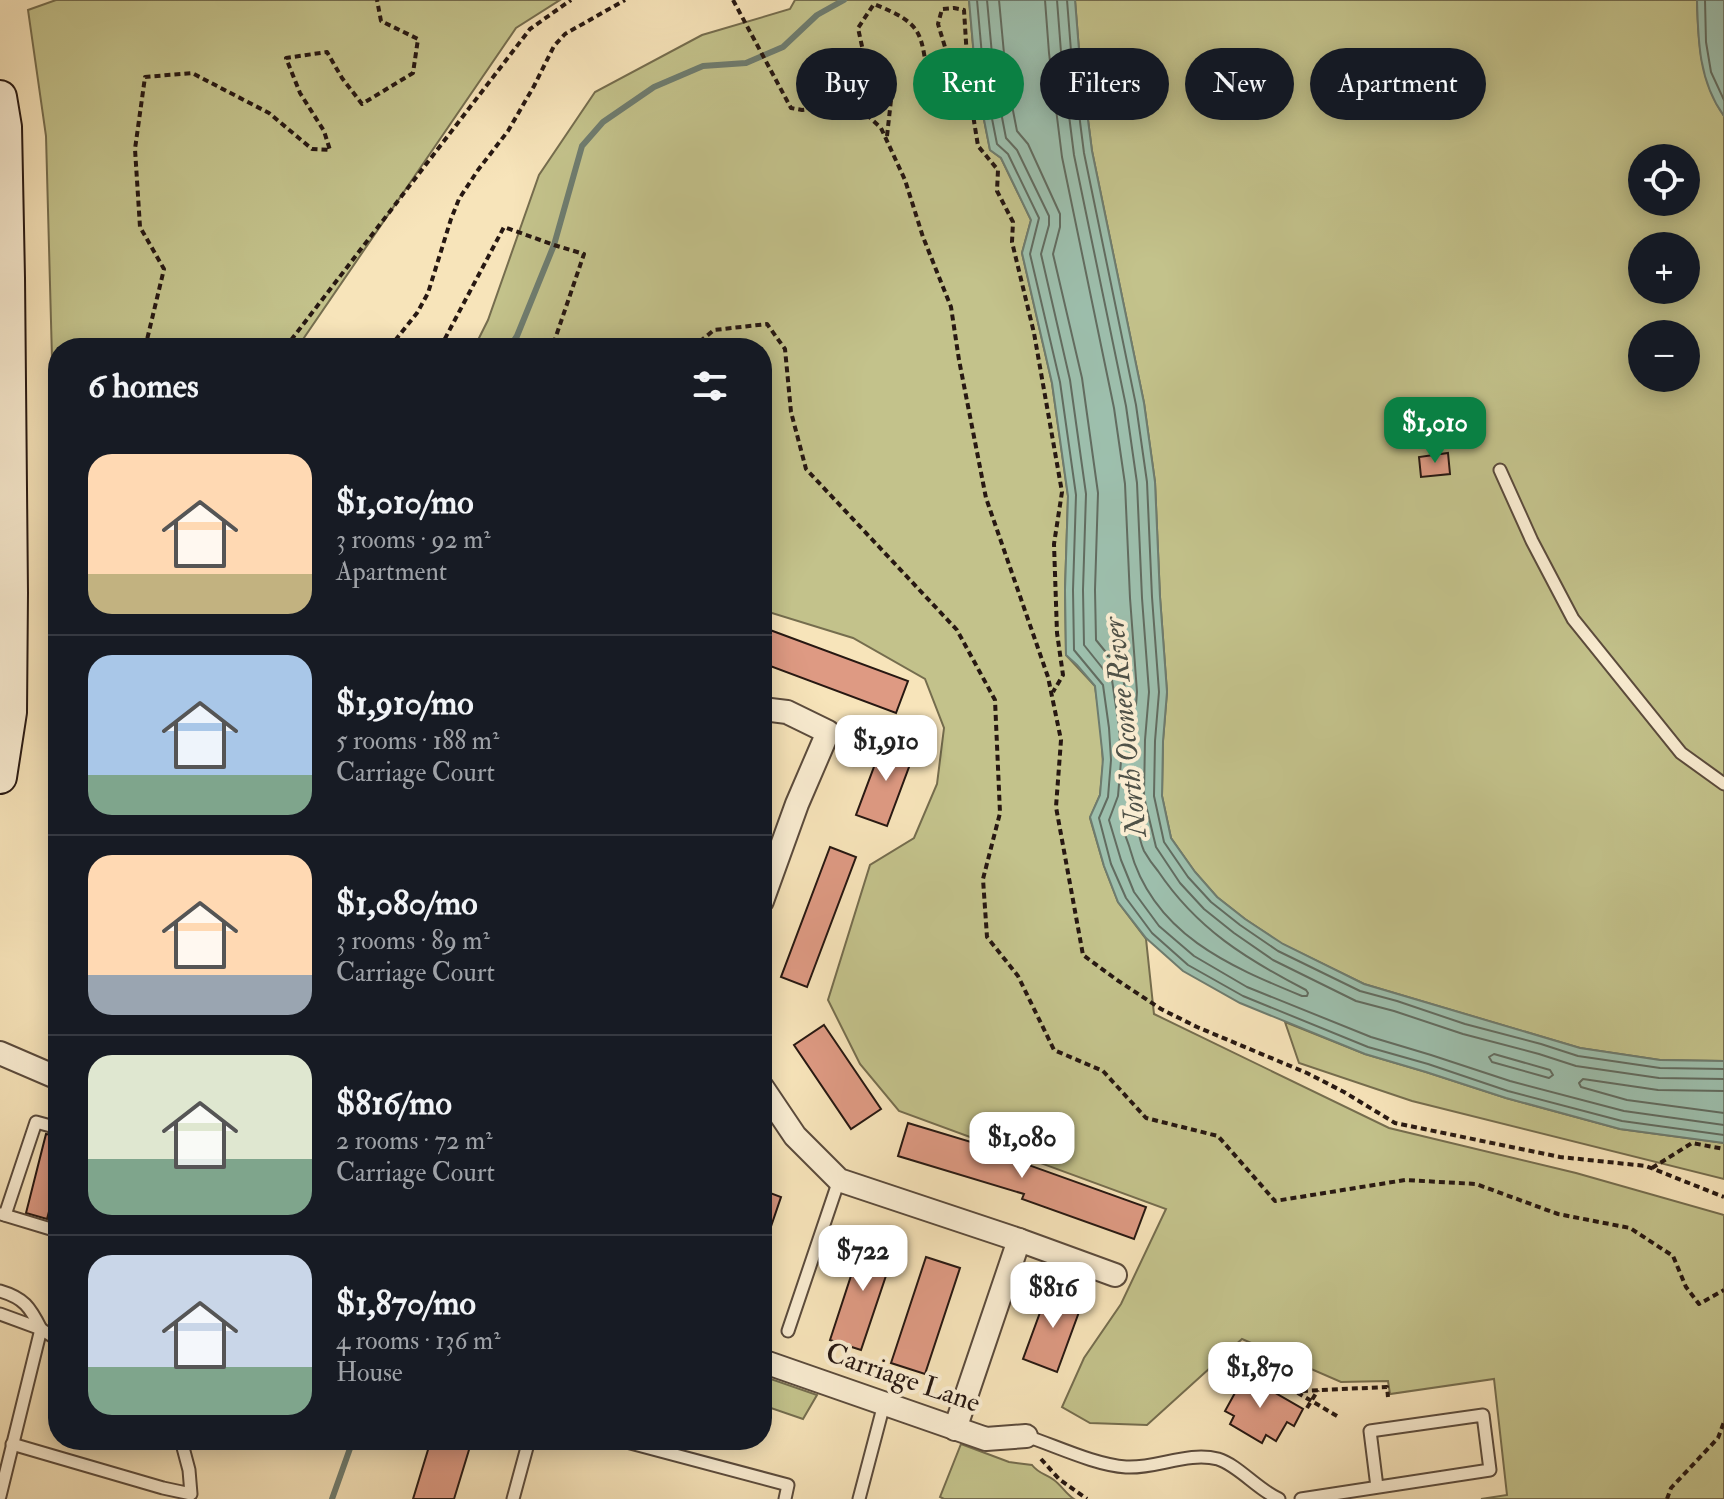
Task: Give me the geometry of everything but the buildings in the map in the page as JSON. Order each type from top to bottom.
[{"type":"main road","points":[[0,97],[5,142],[6,577],[10,712],[0,777]]},
{"type":"street","points":[[772,710],[787,712],[828,732],[772,873]]},
{"type":"street","points":[[0,1053],[48,1074]]},
{"type":"street","points":[[772,1102],[795,1136],[839,1180],[1115,1275]]},
{"type":"street","points":[[955,1429],[1019,1240]]},
{"type":"street","name":"Carriage Lane","points":[[772,1365],[986,1439],[1026,1436]]},
{"type":"lane","points":[[1500,470],[1532,541],[1573,619],[1681,753],[1724,784]]},
{"type":"lane","points":[[48,1125],[36,1122],[2,1215],[48,1229]]},
{"type":"lane","points":[[788,1331],[839,1180]]},
{"type":"lane","points":[[0,1291],[15,1296],[31,1309],[41,1329],[0,1496]]},
{"type":"lane","points":[[0,1314],[48,1334]]},
{"type":"lane","points":[[859,1499],[884,1404]]},
{"type":"lane","points":[[1301,1499],[1490,1470],[1483,1415],[1370,1431],[1377,1487]]},
{"type":"lane","points":[[1026,1436],[1108,1464],[1129,1467],[1199,1457],[1217,1459],[1279,1499]]},
{"type":"lane","points":[[12,1444],[191,1494],[184,1450]]},
{"type":"lane","points":[[513,1499],[526,1450]]},
{"type":"lane","points":[[657,1450],[788,1485],[785,1499]]},
{"type":"path","points":[[147,338],[164,269],[140,227],[135,149],[145,77],[192,73],[269,113],[312,149],[330,150],[324,131],[300,93],[286,58],[327,52],[362,104],[413,73],[418,39],[381,21],[377,0]]},
{"type":"path","points":[[293,338],[530,29],[571,0]]},
{"type":"path","points":[[397,338],[428,293],[459,199],[508,131],[554,46],[565,34],[625,0]]},
{"type":"path","points":[[733,0],[791,108],[849,107],[866,114],[881,128],[905,180],[923,237],[951,307],[986,498],[1043,662],[1051,694],[1061,740],[1056,807],[1083,955],[1161,1009],[1307,1073],[1395,1123],[1560,1157],[1652,1168],[1724,1197]]},
{"type":"path","points":[[886,139],[892,91],[865,60],[858,28],[874,4],[903,15],[921,34],[929,84],[950,88],[955,80],[938,24],[942,9],[964,10],[969,90],[978,146],[998,170],[997,191],[1013,222],[1012,242],[1034,333],[1062,492],[1054,544],[1057,633],[1063,675],[1051,694]]},
{"type":"path","points":[[445,338],[504,227],[584,254],[555,338]]},
{"type":"path","points":[[704,338],[714,330],[767,324],[785,349],[791,412],[806,469],[957,630],[995,700],[1000,813],[983,879],[987,937],[1018,976],[1054,1050],[1103,1071],[1146,1118],[1218,1136],[1275,1201],[1405,1180],[1476,1184],[1558,1214],[1630,1228],[1673,1256],[1686,1287],[1699,1304],[1724,1290]]},
{"type":"path","points":[[1652,1168],[1692,1143],[1724,1149]]},
{"type":"path","points":[[1337,1416],[1298,1393],[1387,1387],[1388,1397]]},
{"type":"path","points":[[1307,1408],[1318,1390]]},
{"type":"path","points":[[1667,1499],[1671,1488],[1718,1438],[1724,1422]]},
{"type":"path","points":[[1042,1460],[1059,1479],[1087,1499]]},
{"type":"shaded area","points":[[56,0],[560,0],[516,28],[304,338],[51,338],[46,136],[28,10]]},
{"type":"shaded area","points":[[795,0],[969,0],[973,48],[913,48],[913,120],[984,120],[990,150],[1001,158],[1031,220],[1022,253],[1052,383],[1068,496],[1066,655],[1095,686],[1101,728],[1103,764],[1100,795],[1090,818],[1118,902],[1146,939],[1154,1014],[1389,1128],[1576,1173],[1724,1215],[1724,1499],[1481,1499],[1507,1495],[1494,1379],[1390,1394],[1388,1381],[1341,1382],[1242,1339],[1147,1425],[1090,1423],[1062,1407],[1084,1358],[1121,1304],[1166,1209],[899,1111],[860,1064],[828,1000],[870,865],[914,838],[937,784],[944,728],[925,679],[853,638],[772,613],[772,338],[479,338],[539,175],[595,92],[702,35],[790,9]]},
{"type":"shaded area","points":[[1075,0],[1697,0],[1705,75],[1724,116],[1724,1061],[1660,1060],[1580,1048],[1364,984],[1282,944],[1245,919],[1217,897],[1171,838],[1162,796],[1167,692],[1155,482],[1144,403],[1088,120],[1169,120],[1169,48],[1079,48]]},
{"type":"shaded area","points":[[1285,1022],[1365,1054],[1506,1098],[1620,1129],[1724,1143],[1724,1179],[1412,1101],[1299,1063]]},
{"type":"shaded area","points":[[772,1379],[817,1395],[803,1419],[772,1408]]},
{"type":"shaded area","points":[[961,1444],[1009,1462],[1032,1465],[1074,1499],[944,1499],[940,1497]]},
{"type":"water","name":"North Oconee River","points":[[969,0],[1075,0],[1079,48],[1040,48],[1040,120],[1088,120],[1144,403],[1155,482],[1167,692],[1162,796],[1171,838],[1217,897],[1245,919],[1283,944],[1364,984],[1580,1048],[1660,1060],[1724,1061],[1724,1143],[1620,1129],[1506,1098],[1365,1054],[1240,1003],[1183,971],[1146,938],[1118,902],[1090,817],[1100,795],[1103,759],[1095,686],[1066,655],[1068,496],[1052,383],[1022,253],[1031,220],[1001,158],[990,150],[984,120],[1024,120],[1024,48],[973,48]]},
{"type":"water","points":[[1697,0],[1724,0],[1724,116],[1705,75],[1699,46]]},
{"type":"waterway","points":[[516,338],[554,245],[582,146],[603,122],[654,87],[703,66],[746,63],[783,47],[817,15],[844,0]]},
{"type":"waterway","points":[[332,1499],[349,1450]]}]
